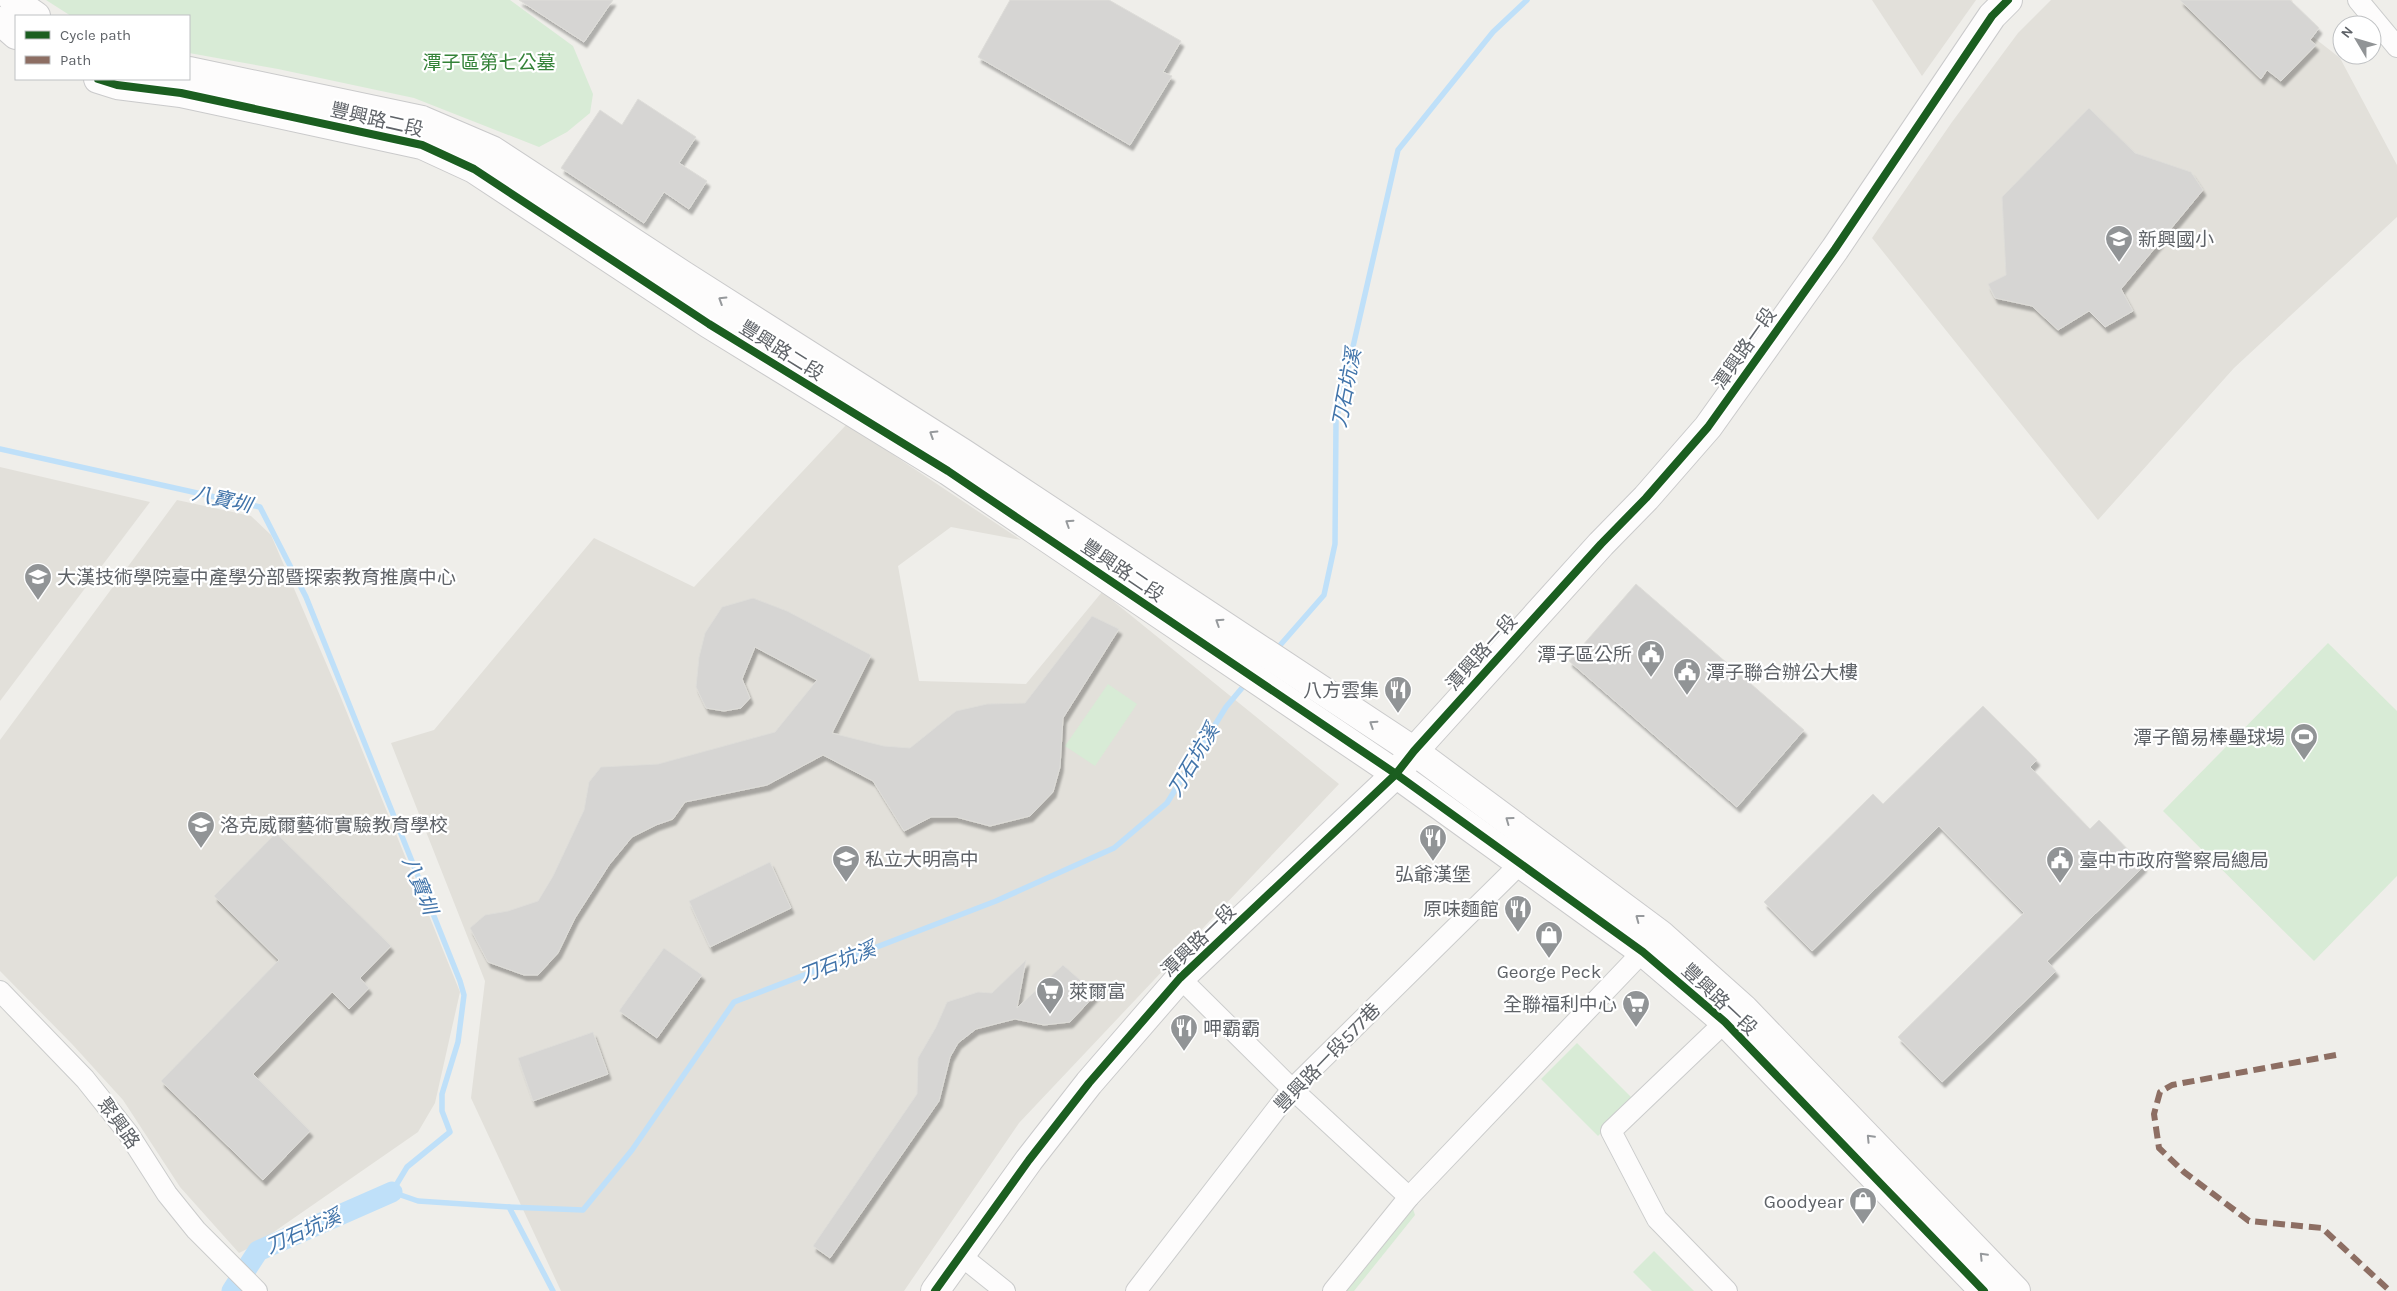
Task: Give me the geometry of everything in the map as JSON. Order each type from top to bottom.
[{"type":"street","points":[[13,0],[35,15]]},
{"type":"street","name":"潭興路一段","points":[[935,1291],[1089,1083],[1180,978],[1396,774],[1414,751],[1600,544],[1646,498],[1708,427],[1835,249],[1992,16],[2008,0]]},
{"type":"street","points":[[2358,0],[2397,47]]},
{"type":"street","points":[[0,21],[15,33]]},
{"type":"street","name":"豐興路二段","points":[[190,71],[422,120],[492,150],[683,275],[963,453],[1414,751]]},
{"type":"street","name":"豐興路二段","points":[[101,80],[118,85],[181,93],[422,145],[474,169],[709,324],[948,471],[1396,774]]},
{"type":"street","name":"豐興路一段","points":[[1414,751],[1533,837],[1735,1016],[2016,1291]]},
{"type":"street","name":"豐興路一段","points":[[1396,774],[1521,863],[1652,943]]},
{"type":"street","name":"豐興路一段577巷","points":[[1136,1291],[1292,1089],[1521,863],[1533,837]]},
{"type":"street","points":[[1334,1291],[1409,1197],[1652,943]]},
{"type":"street","points":[[1180,978],[1292,1089],[1409,1197]]},
{"type":"street","name":"聚興路","points":[[0,990],[85,1079],[128,1133],[167,1194],[196,1230],[257,1291]]},
{"type":"street","points":[[1727,1291],[1657,1219],[1611,1131],[1735,1016]]},
{"type":"street","name":"豐興路一段","points":[[1735,1016],[1984,1291]]},
{"type":"street","points":[[960,1255],[1004,1291]]},
{"type":"shaded area","points":[[1872,0],[1976,0],[1922,76]]},
{"type":"shaded area","name":"新興國小","points":[[2051,0],[2292,0],[2302,26],[2332,52],[2332,65],[2344,65],[2397,165],[2397,217],[2234,368],[2098,520],[1872,238],[1952,122],[2018,33]]},
{"type":"shaded area","name":"私立大明高中","points":[[847,424],[1021,540],[951,527],[898,566],[919,681],[1026,684],[1102,592],[1339,784],[1019,1123],[904,1291],[561,1291],[471,1098],[485,981],[391,743],[434,730],[594,538],[694,587]]},
{"type":"shaded area","name":"大漢技術學院臺中產學分部暨探索教育推廣中心","points":[[0,467],[150,502],[0,701]]},
{"type":"shaded area","name":"洛克威爾藝術實驗教育學校","points":[[177,500],[251,516],[271,535],[341,698],[460,992],[435,1103],[418,1132],[255,1245],[239,1253],[180,1187],[123,1100],[72,1044],[0,971],[0,740]]},
{"type":"green space","name":"潭子區第七公墓","points":[[46,0],[510,0],[573,46],[593,94],[590,113],[567,132],[539,147],[414,98],[278,69],[190,53],[190,15],[69,15]]},
{"type":"green space","name":"潭子簡易棒壘球場","points":[[2328,643],[2397,711],[2397,876],[2314,961],[2163,811]]},
{"type":"green space","points":[[1108,684],[1137,704],[1095,766],[1065,746]]},
{"type":"green space","points":[[1577,1043],[1634,1100],[1598,1136],[1541,1079]]},
{"type":"green space","points":[[1409,1197],[1415,1215],[1354,1291],[1333,1291]]},
{"type":"green space","points":[[1654,1251],[1694,1291],[1652,1291],[1633,1272]]},
{"type":"building","points":[[519,0],[613,0],[584,42]]},
{"type":"building","points":[[1010,0],[1109,0],[1181,41],[1163,72],[1172,76],[1130,145],[978,57]]},
{"type":"building","points":[[2180,0],[2290,0],[2319,28],[2310,40],[2316,45],[2281,81],[2267,70],[2261,79]]},
{"type":"building","points":[[638,99],[696,137],[679,163],[707,181],[689,209],[664,192],[644,223],[561,168],[600,110],[622,125]]},
{"type":"building","points":[[2089,108],[2135,153],[2191,172],[2203,190],[2121,289],[2133,311],[2105,327],[2089,311],[2058,330],[2032,306],[1995,298],[1988,284],[2006,275],[2002,197]]},
{"type":"building","name":"潭子聯合辦公大樓","points":[[1636,584],[1804,730],[1737,807],[1569,661]]},
{"type":"building","points":[[753,598],[787,611],[871,655],[832,733],[884,746],[910,748],[956,711],[987,704],[1025,703],[1092,616],[1119,629],[1063,718],[1060,767],[1053,792],[1030,816],[990,826],[956,817],[931,817],[904,831],[873,781],[823,755],[767,785],[685,802],[673,819],[632,837],[609,865],[575,918],[558,953],[538,975],[524,975],[488,962],[470,928],[485,915],[508,911],[538,901],[553,876],[584,810],[589,782],[601,767],[658,764],[775,732],[817,680],[755,647],[742,679],[750,698],[741,708],[724,711],[706,708],[696,687],[699,657],[705,633],[722,607]]},
{"type":"building","name":"臺中市政府警察局總局","points":[[1983,706],[2037,760],[2030,767],[2090,829],[2099,820],[2144,866],[2047,961],[2056,971],[1942,1082],[1898,1037],[2024,913],[1939,826],[1812,951],[1764,902],[1873,794],[1883,804]]},
{"type":"building","points":[[276,833],[391,946],[360,978],[369,988],[349,1009],[332,992],[253,1074],[310,1131],[263,1180],[161,1081],[279,960],[214,896]]},
{"type":"building","points":[[770,862],[791,908],[710,947],[689,901]]},
{"type":"building","points":[[664,948],[702,975],[657,1038],[619,1011]]},
{"type":"building","points":[[1026,960],[1017,1008],[1063,965],[1096,994],[1070,1022],[1044,1025],[1015,1019],[976,1029],[958,1043],[950,1057],[939,1101],[830,1258],[813,1246],[917,1094],[918,1058],[936,1027],[947,1002],[978,992],[992,993]]},
{"type":"building","points":[[593,1032],[608,1074],[533,1101],[518,1058]]},
{"type":"waterway","name":"刀石坑溪","points":[[1275,651],[1324,595],[1335,544],[1336,421],[1398,150],[1493,32],[1527,0]]},
{"type":"waterway","name":"八寶圳","points":[[0,449],[260,507],[306,597],[464,995],[458,1042],[442,1094],[442,1111],[450,1132],[407,1167],[392,1192],[418,1201],[509,1207],[553,1291]]},
{"type":"waterway","name":"刀石坑溪","points":[[509,1207],[583,1210],[632,1150],[734,1002],[996,901],[1114,848],[1167,803],[1226,707],[1247,682]]},
{"type":"waterway","name":"刀石坑溪","points":[[232,1291],[258,1251],[392,1192]]},
{"type":"marked path","points":[[2336,1055],[2172,1085],[2160,1092],[2154,1114],[2159,1148],[2184,1172],[2249,1221],[2322,1228],[2390,1291]]},
{"type":"cycle path","points":[[935,1291],[1029,1160],[1089,1083],[1180,978],[1396,774],[1414,751],[1601,544],[1646,498],[1708,427],[1835,249],[1992,16],[2008,0]]},
{"type":"cycle path","points":[[101,80],[117,85],[181,93],[422,145],[474,169],[709,324],[948,471],[1396,774],[1643,952],[1725,1022],[1984,1291]]},
{"type":"place","name":"新興國小","points":[[2119,263]]},
{"type":"place","name":"大漢技術學院臺中產學分部暨探索教育推廣中心","points":[[38,601]]},
{"type":"place","name":"潭子區公所","points":[[1651,678]]},
{"type":"place","name":"潭子聯合辦公大樓","points":[[1687,696]]},
{"type":"place","name":"八方雲集","points":[[1398,714]]},
{"type":"place","name":"潭子簡易棒壘球場","points":[[2304,761]]},
{"type":"place","name":"洛克威爾藝術實驗教育學校","points":[[201,849]]},
{"type":"place","name":"弘爺漢堡","points":[[1433,862]]},
{"type":"place","name":"私立大明高中","points":[[846,883]]},
{"type":"place","name":"臺中市政府警察局總局","points":[[2060,884]]},
{"type":"place","name":"原味麵館","points":[[1518,933]]},
{"type":"place","name":"George Peck","points":[[1549,959]]},
{"type":"place","name":"萊爾富","points":[[1050,1015]]},
{"type":"place","name":"全聯福利中心","points":[[1636,1028]]},
{"type":"place","name":"呷霸霸","points":[[1184,1052]]},
{"type":"place","name":"Goodyear","points":[[1863,1225]]}]
